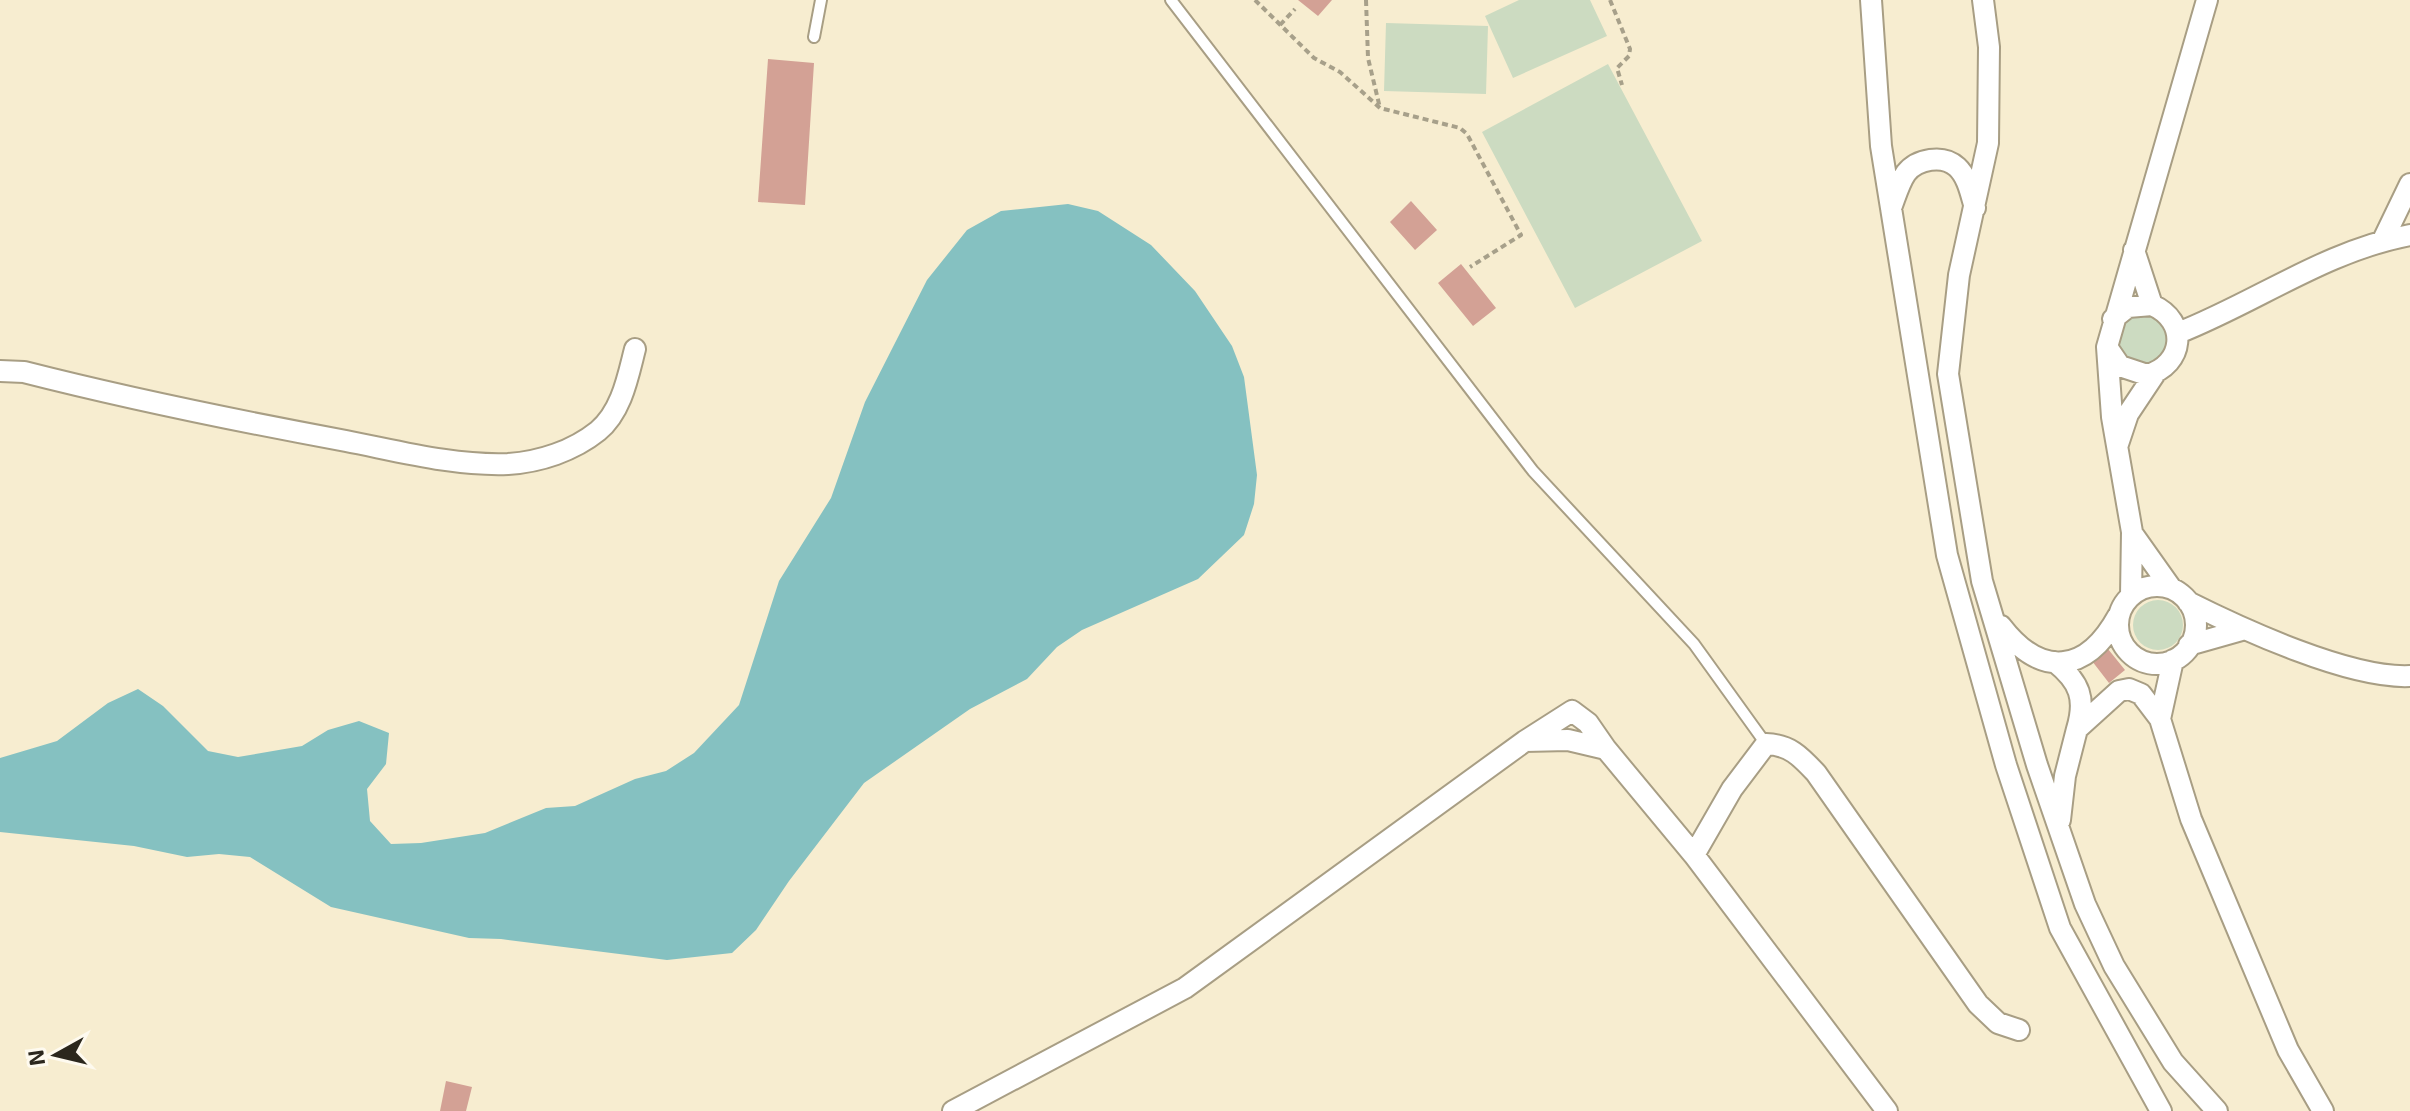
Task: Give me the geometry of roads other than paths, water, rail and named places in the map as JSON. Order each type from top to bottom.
[{"type":"street","points":[[1871,0],[1881,146],[1947,555],[2006,765],[2060,928],[2161,1111]]},
{"type":"street","points":[[1983,0],[1989,47],[1990,114],[1975,208],[1959,275],[1948,374],[1982,581],[2085,904],[2114,966],[2173,1062],[2217,1111]]},
{"type":"street","points":[[2173,660],[2150,663],[2140,660],[2124,645],[2118,624],[2126,604],[2132,532],[2106,363],[2113,319],[2207,0]]},
{"type":"street","points":[[1890,210],[1906,173],[1920,162],[1936,159],[1956,166],[1968,184],[1975,208]]},
{"type":"street","points":[[2383,240],[2410,188]]},
{"type":"street","points":[[2178,333],[2211,320],[2324,261],[2383,240],[2410,235]]},
{"type":"street","points":[[2134,250],[2152,305]]},
{"type":"street","points":[[2107,347],[2128,371],[2147,375],[2172,360],[2177,351],[2178,333],[2168,314],[2152,305],[2128,307],[2113,319]]},
{"type":"street","points":[[0,371],[24,372],[218,417],[370,446],[462,462],[512,464],[549,457],[600,429],[617,406],[635,349]]},
{"type":"street","points":[[2117,448],[2128,414],[2156,372]]},
{"type":"street","points":[[2132,532],[2171,588],[2188,602],[2242,630],[2322,658],[2402,676],[2410,691]]},
{"type":"street","points":[[1992,616],[2016,646],[2029,656],[2068,662],[2093,652],[2126,604],[2150,586],[2171,588]]},
{"type":"street","points":[[2188,602],[2195,623],[2189,645]]},
{"type":"street","points":[[2160,719],[2173,660],[2189,645],[2242,630]]},
{"type":"street","points":[[2055,662],[2079,686],[2082,712],[2065,776],[2059,828]]},
{"type":"street","points":[[2077,729],[2150,663]]},
{"type":"street","points":[[2119,691],[2129,689],[2141,694],[2160,719],[2191,819],[2288,1050],[2323,1111]]},
{"type":"street","points":[[953,1111],[1185,988],[1525,741],[1572,711],[1588,723],[1694,855],[1887,1111]]},
{"type":"street","points":[[1525,741],[1568,740],[1606,749]]},
{"type":"street","points":[[1694,855],[1732,789],[1766,744],[1783,745],[1798,754],[1816,773],[1978,1004],[1998,1023],[2019,1030]]},
{"type":"lane","points":[[814,37],[821,0]]},
{"type":"lane","points":[[1171,0],[1236,80],[1533,471],[1694,644],[1766,744]]},
{"type":"water","points":[[1068,204],[1098,211],[1151,245],[1195,291],[1232,346],[1244,377],[1257,475],[1254,504],[1244,535],[1198,579],[1082,630],[1057,647],[1027,679],[970,709],[864,783],[789,881],[756,930],[732,953],[667,960],[501,939],[469,938],[331,907],[250,857],[219,854],[187,857],[134,846],[0,832],[0,758],[57,741],[108,703],[138,689],[163,706],[208,751],[238,757],[302,746],[328,730],[359,721],[389,733],[386,764],[367,789],[370,821],[391,844],[421,843],[485,833],[546,808],[575,806],[635,779],[666,771],[694,753],[739,705],[779,581],[831,498],[865,402],[927,280],[967,230],[1001,211]]}]
